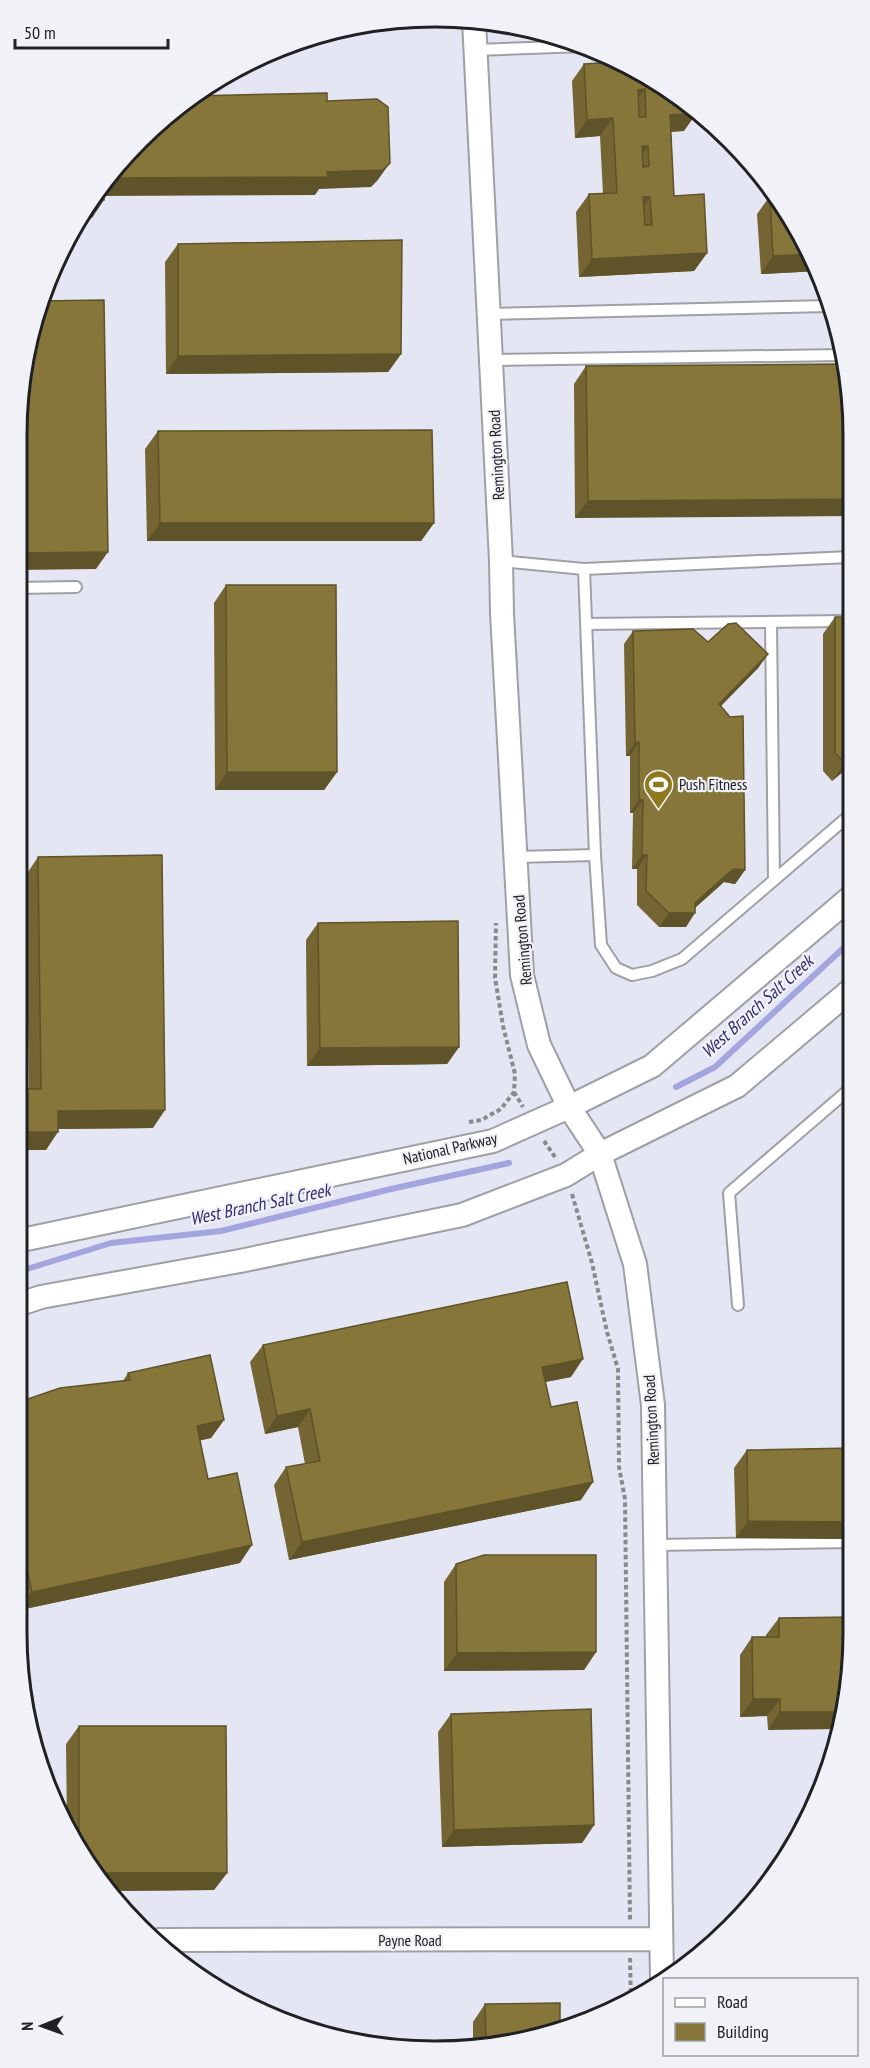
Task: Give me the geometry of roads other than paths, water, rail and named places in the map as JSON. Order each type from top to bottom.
[{"type":"street","name":"Remington Road","points":[[475,29],[502,614],[522,975],[539,1045],[569,1107],[600,1154],[635,1264],[653,1405],[662,1972]]},
{"type":"street","name":"National Parkway","points":[[27,1239],[494,1141],[652,1066],[843,904]]},
{"type":"street","points":[[27,1301],[240,1261],[462,1215],[566,1174],[600,1154],[737,1086],[843,997]]},
{"type":"street","name":"Payne Road","points":[[166,1940],[661,1939]]},
{"type":"lane","points":[[476,50],[560,47]]},
{"type":"lane","points":[[489,314],[822,306]]},
{"type":"lane","points":[[491,360],[835,355]]},
{"type":"lane","points":[[501,561],[584,569],[843,557]]},
{"type":"lane","points":[[584,569],[595,855],[601,945],[616,968],[632,975],[652,971],[682,959],[843,821]]},
{"type":"lane","points":[[27,588],[76,587]]},
{"type":"lane","points":[[586,624],[843,621]]},
{"type":"lane","points":[[771,622],[774,880]]},
{"type":"lane","points":[[516,857],[595,855]]},
{"type":"lane","points":[[738,1305],[729,1194],[843,1095]]},
{"type":"lane","points":[[655,1545],[843,1542]]},
{"type":"waterway","name":"West Branch Salt Creek","points":[[676,1087],[715,1067],[843,948]]},
{"type":"waterway","name":"West Branch Salt Creek","points":[[27,1269],[111,1243],[221,1231],[391,1189],[509,1163]]},
{"type":"place","name":"Push Fitness","points":[[658,810]]}]
